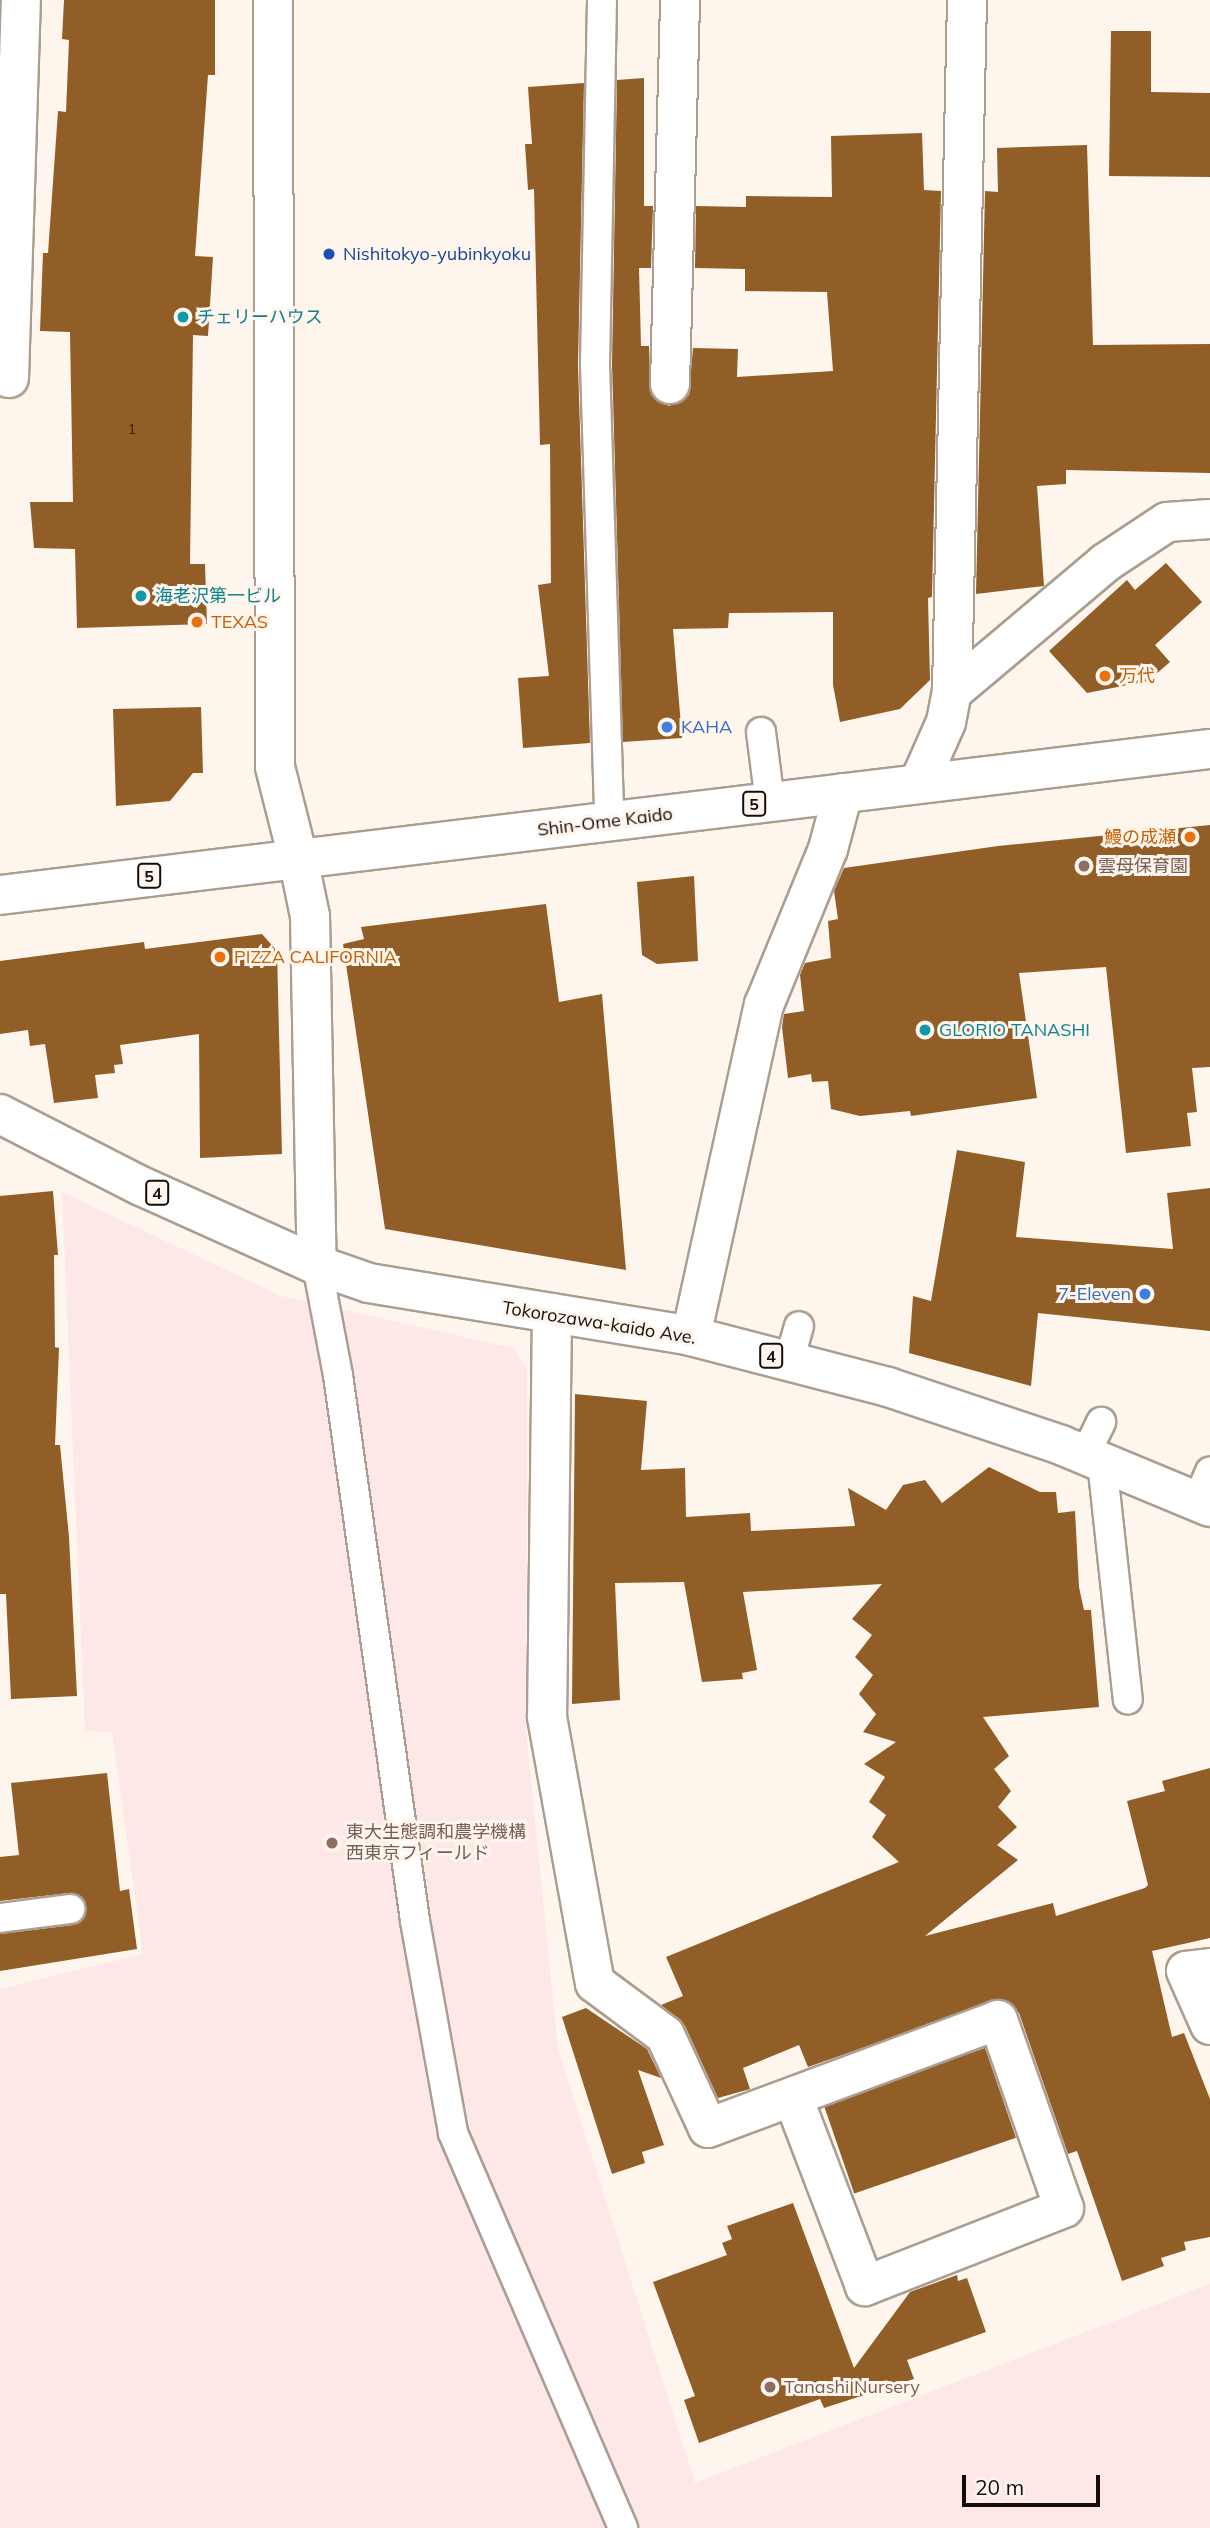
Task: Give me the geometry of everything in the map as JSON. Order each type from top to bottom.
[{"type":"street","points":[[9,378],[21,0]]},
{"type":"street","points":[[273,0],[275,767],[310,916],[317,1265]]},
{"type":"street","points":[[670,384],[680,0]]},
{"type":"street","points":[[919,783],[946,722],[952,692],[967,0]]},
{"type":"street","points":[[952,692],[1105,563],[1167,522],[1210,519]]},
{"type":"street","name":"Shin-Ome Kaido","points":[[0,895],[1210,749]]},
{"type":"street","points":[[691,1336],[720,1144],[752,1108],[743,1053],[764,1005],[785,930],[828,849],[843,793]]},
{"type":"street","name":"Tokorozawa-kaido Ave.","points":[[0,1114],[141,1186],[317,1265],[369,1283],[691,1336],[794,1343],[888,1387],[1094,1459],[1206,1494]]},
{"type":"street","points":[[552,1314],[547,1717],[595,1983],[665,2035],[708,2128],[998,2020],[1064,2208],[865,2286],[793,2097]]},
{"type":"street","points":[[1210,1968],[1186,1970],[1210,2025]]},
{"type":"lane","points":[[602,0],[595,364],[609,822]]},
{"type":"lane","points":[[761,732],[770,802]]},
{"type":"lane","points":[[317,1265],[340,1388],[415,1921],[453,2133],[623,2528]]},
{"type":"lane","points":[[1101,1422],[1094,1459],[1128,1700]]},
{"type":"lane","points":[[0,1917],[70,1909]]},
{"type":"shaded area","name":"東大生態調和農学機構 西東京フィールド","points":[[62,1192],[281,1296],[513,1348],[527,1368],[526,1732],[558,2049],[695,2483],[1210,2284],[1210,2528],[0,2528],[0,1989],[143,1954],[112,1732],[85,1731]]},
{"type":"building","points":[[64,0],[215,0],[215,75],[208,75],[195,256],[213,257],[208,336],[193,335],[190,564],[205,564],[207,624],[77,628],[75,549],[34,548],[30,502],[73,502],[70,332],[40,331],[43,253],[48,253],[58,111],[66,112],[69,40],[62,39]]},
{"type":"building","points":[[1111,31],[1151,31],[1151,92],[1210,93],[1210,177],[1109,176]]},
{"type":"building","points":[[644,78],[644,206],[653,206],[651,268],[639,268],[641,346],[649,346],[651,394],[669,406],[689,395],[693,348],[738,349],[737,377],[833,371],[827,292],[745,291],[745,269],[695,268],[696,206],[746,207],[746,196],[832,197],[831,136],[922,133],[924,190],[941,191],[932,597],[928,598],[930,680],[900,709],[840,722],[833,685],[833,612],[729,613],[728,628],[673,629],[682,738],[623,742],[612,364],[617,80]]},
{"type":"building","points":[[584,83],[578,365],[590,743],[523,748],[518,678],[549,676],[538,585],[551,583],[550,444],[540,445],[534,189],[528,190],[525,144],[532,144],[528,87]]},
{"type":"building","points":[[1087,145],[1093,345],[1210,344],[1210,473],[1066,470],[1066,484],[1037,486],[1044,586],[976,594],[985,191],[998,192],[997,148]]},
{"type":"building","points":[[1166,563],[1202,602],[1155,645],[1170,662],[1148,681],[1087,693],[1049,651],[1127,580],[1135,590]]},
{"type":"building","points":[[201,707],[203,773],[193,773],[170,801],[116,806],[113,709]]},
{"type":"building","points":[[1210,825],[1210,1067],[1192,1068],[1197,1112],[1187,1113],[1191,1146],[1126,1153],[1106,967],[1019,973],[1037,1098],[911,1116],[910,1111],[860,1116],[831,1109],[828,1081],[812,1082],[811,1074],[788,1078],[782,1027],[784,1014],[804,1011],[800,975],[805,963],[831,958],[828,921],[838,919],[834,891],[844,868],[998,846]]},
{"type":"building","points":[[694,876],[698,961],[657,964],[642,955],[637,882]]},
{"type":"building","points":[[546,904],[559,1002],[602,994],[626,1270],[385,1229],[343,944],[364,939],[361,927]]},
{"type":"building","points":[[262,934],[277,951],[282,1154],[200,1158],[199,1034],[120,1045],[123,1064],[114,1065],[115,1073],[95,1075],[98,1098],[54,1103],[45,1044],[30,1046],[28,1030],[0,1034],[0,961],[144,942],[145,949]]},
{"type":"building","points":[[957,1150],[1025,1162],[1016,1237],[1173,1249],[1167,1193],[1210,1188],[1210,1331],[1038,1313],[1031,1386],[909,1353],[913,1296],[931,1301]]},
{"type":"building","points":[[53,1191],[58,1255],[54,1255],[55,1347],[59,1348],[55,1445],[60,1445],[69,1537],[77,1696],[11,1699],[6,1594],[0,1594],[0,1196]]},
{"type":"building","points":[[575,1394],[647,1401],[641,1470],[685,1468],[686,1517],[750,1513],[751,1531],[855,1526],[848,1488],[886,1510],[903,1485],[925,1480],[942,1503],[989,1467],[1040,1492],[1056,1492],[1058,1513],[1075,1511],[1079,1587],[1084,1610],[1091,1610],[1099,1707],[983,1717],[1009,1756],[994,1769],[1011,1791],[998,1807],[1017,1827],[997,1845],[1018,1860],[925,1936],[1053,1903],[1056,1916],[1145,1888],[1148,1885],[1127,1801],[1165,1791],[1162,1781],[1210,1768],[1210,1938],[1152,1951],[1172,2037],[1184,2033],[1210,2099],[1210,2237],[1184,2242],[1186,2250],[1161,2258],[1164,2266],[1122,2281],[1077,2151],[1068,2154],[1019,2013],[1002,1999],[808,2067],[799,2045],[743,2068],[750,2089],[718,2098],[685,2026],[661,2005],[683,1996],[666,1957],[899,1862],[872,1837],[886,1815],[869,1802],[885,1777],[864,1764],[896,1742],[863,1732],[876,1714],[859,1694],[873,1675],[855,1657],[872,1635],[852,1619],[882,1584],[743,1592],[757,1670],[742,1673],[743,1679],[702,1682],[684,1582],[615,1583],[620,1700],[572,1704]]},
{"type":"building","points":[[107,1773],[120,1891],[129,1889],[137,1949],[0,1971],[0,1934],[73,1925],[81,1922],[86,1908],[83,1898],[69,1893],[0,1901],[0,1857],[19,1855],[11,1783]]},
{"type":"building","points":[[586,2008],[647,2049],[661,2078],[638,2070],[664,2145],[642,2152],[645,2163],[612,2174],[562,2017]]},
{"type":"building","points":[[985,2048],[1016,2138],[854,2193],[823,2104]]},
{"type":"building","points":[[793,2203],[854,2368],[910,2292],[957,2275],[958,2281],[967,2278],[986,2332],[907,2360],[914,2379],[824,2408],[820,2399],[699,2443],[684,2400],[695,2396],[653,2282],[727,2255],[722,2243],[732,2239],[727,2226]]},
{"type":"place","name":"Nishitokyo-yubinkyoku","points":[[329,254]]},
{"type":"place","name":"チェリーハウス","points":[[183,317]]},
{"type":"place","name":"海老沢第一ビル","points":[[141,596]]},
{"type":"place","name":"TEXAS","points":[[197,622]]},
{"type":"place","name":"万代","points":[[1105,676]]},
{"type":"place","name":"KAHA","points":[[667,727]]},
{"type":"place","name":"鰻の成瀬","points":[[1190,837]]},
{"type":"place","name":"雲母保育園","points":[[1084,866]]},
{"type":"place","name":"PIZZA CALIFORNIA","points":[[220,957]]},
{"type":"place","name":"GLORIO TANASHI","points":[[925,1030]]},
{"type":"place","name":"7-Eleven","points":[[1145,1294]]},
{"type":"place","name":"東大生態調和農学機構 西東京フィールド","points":[[332,1843]]},
{"type":"place","name":"Tanashi Nursery","points":[[770,2387]]}]
